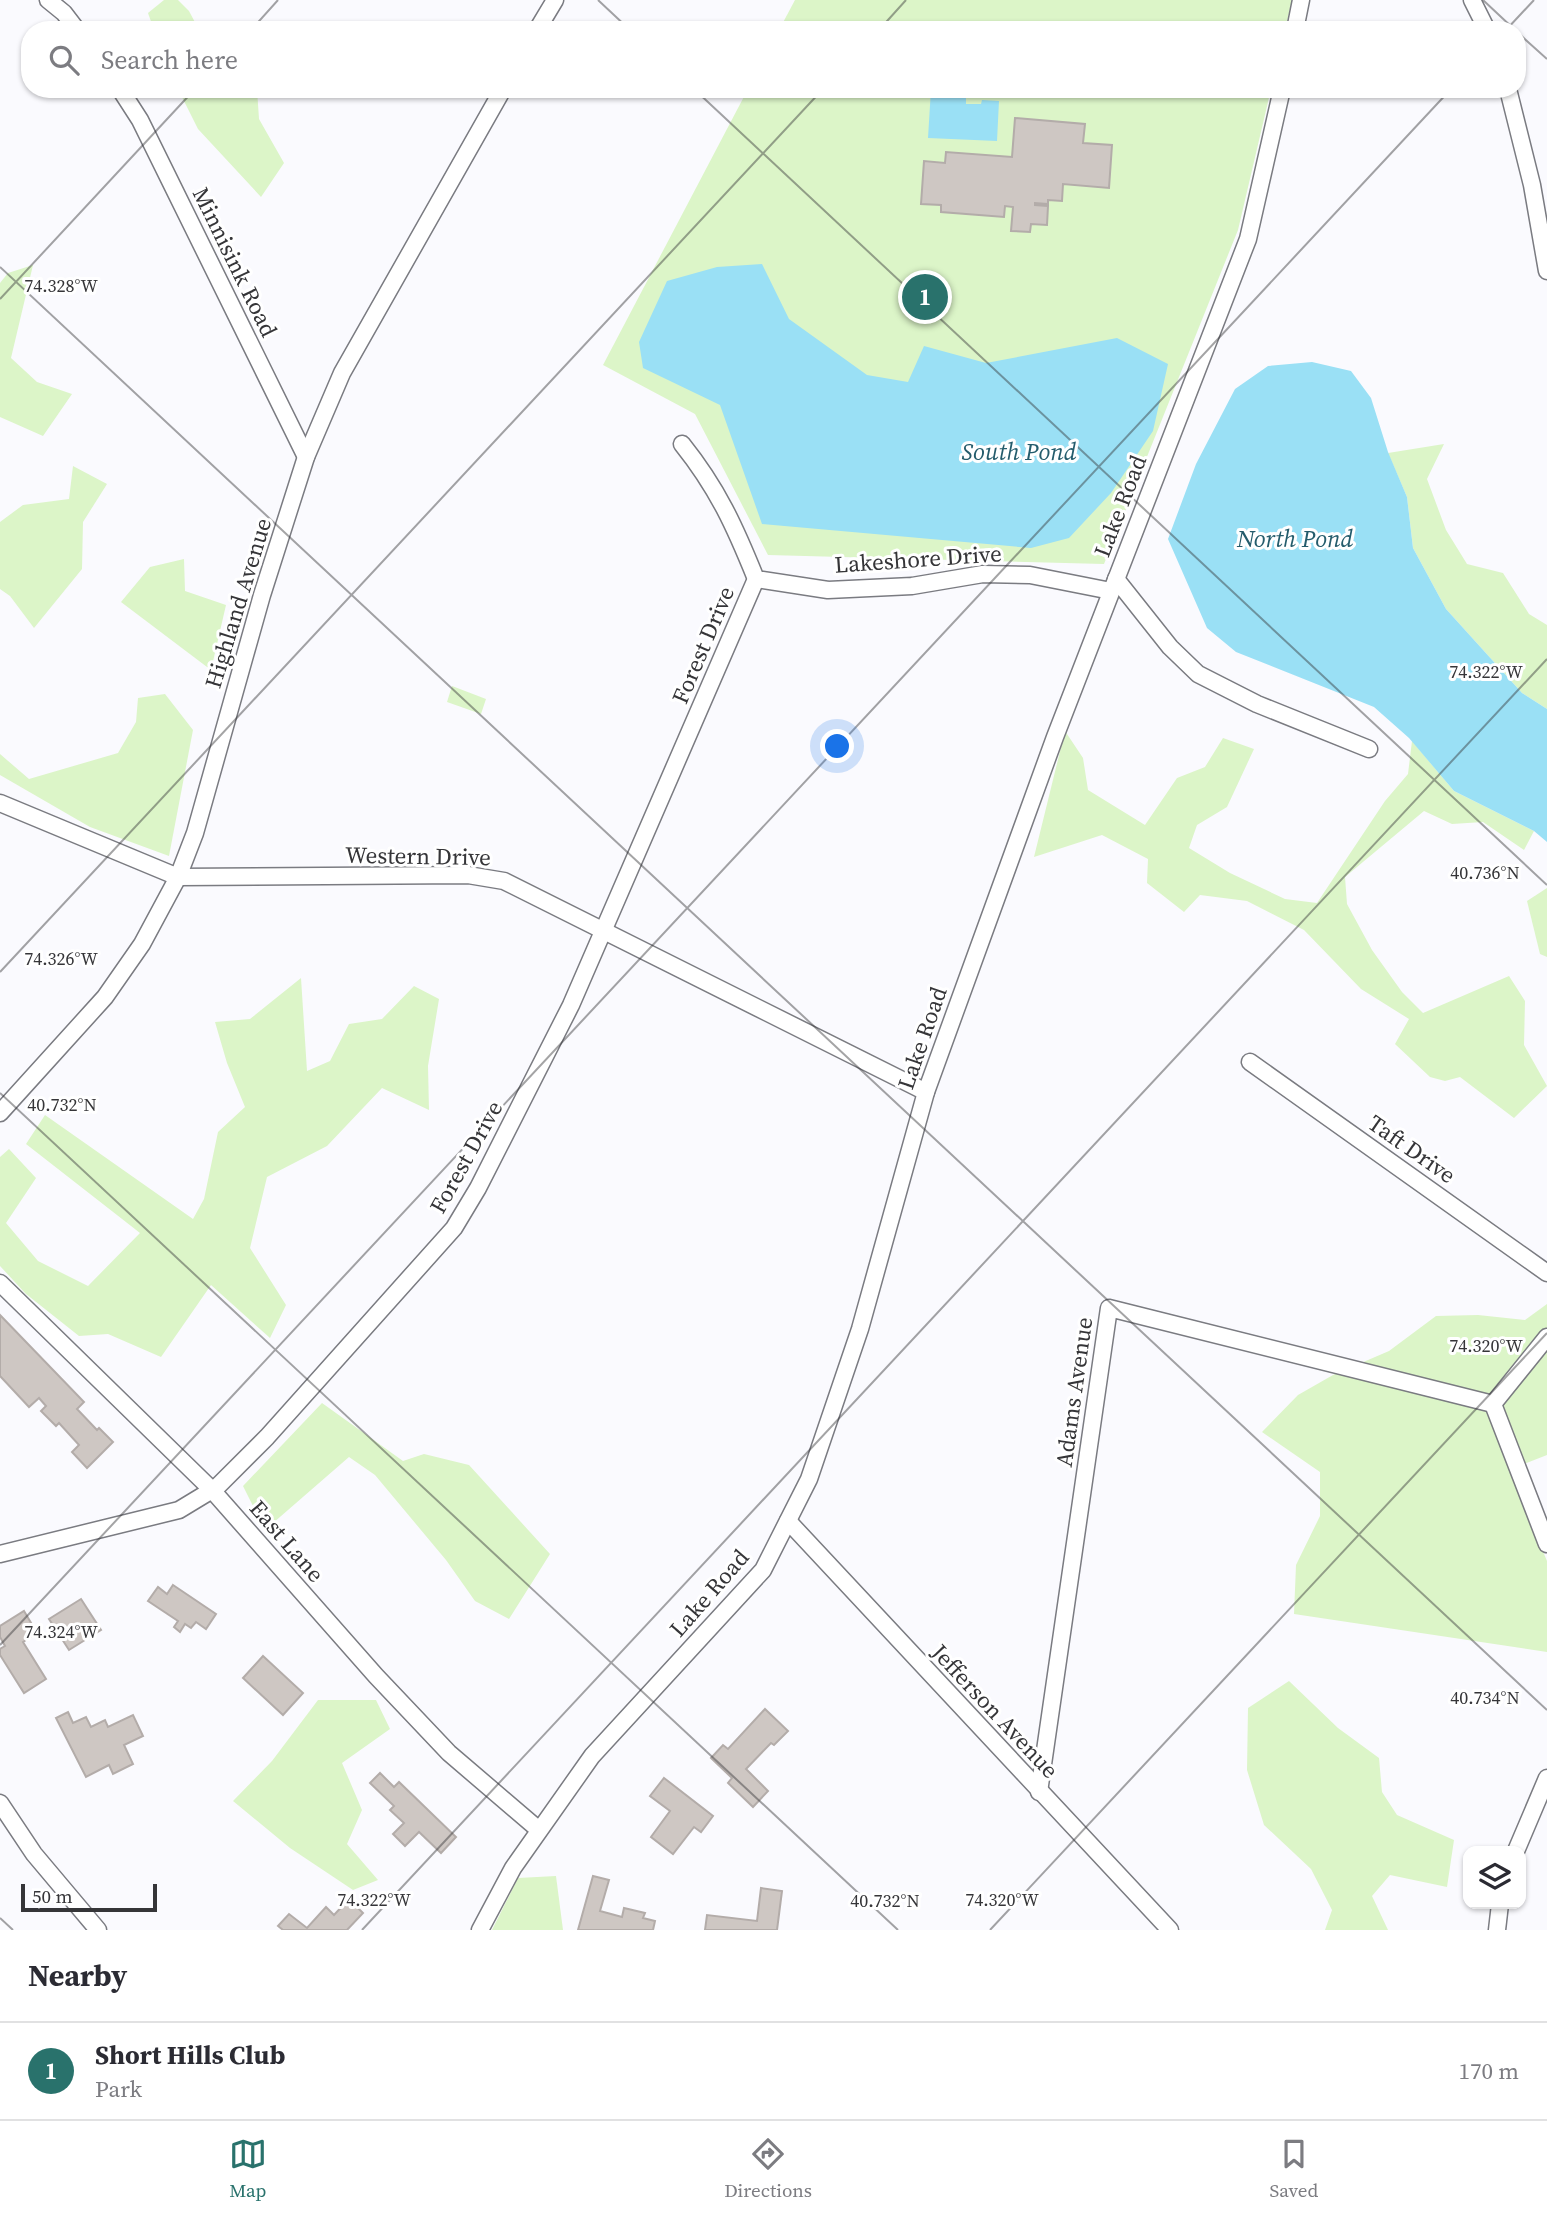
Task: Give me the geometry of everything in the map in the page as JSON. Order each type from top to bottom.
[{"type":"street","points":[[48,0],[71,21]]},
{"type":"street","points":[[542,21],[555,0]]},
{"type":"street","points":[[1297,21],[1301,0]]},
{"type":"street","points":[[1472,0],[1482,21]]},
{"type":"street","name":"Minnisink Road","points":[[127,98],[141,120],[306,457]]},
{"type":"street","name":"Highland Avenue","points":[[0,1113],[106,998],[142,944],[178,877],[195,833],[262,595],[306,457],[342,373],[498,98]]},
{"type":"street","name":"Lake Road","points":[[480,1930],[513,1868],[592,1756],[763,1570],[809,1479],[860,1329],[926,1092],[1055,737],[1248,239],[1280,98]]},
{"type":"street","points":[[1510,98],[1532,186],[1547,271]]},
{"type":"street","points":[[682,444],[704,471],[723,503],[756,579]]},
{"type":"street","name":"Lakeshore Drive","points":[[756,579],[828,590],[912,586],[983,574],[1030,575],[1114,585]]},
{"type":"street","name":"Forest Drive","points":[[0,1554],[179,1510],[212,1490],[267,1437],[454,1228],[478,1188],[571,1005],[756,579]]},
{"type":"street","points":[[1114,585],[1198,674],[1257,704],[1369,749]]},
{"type":"street","name":"Western Drive","points":[[0,803],[178,877],[468,875],[505,881],[926,1092]]},
{"type":"street","name":"Taft Drive","points":[[1250,1062],[1547,1273]]},
{"type":"street","name":"East Lane","points":[[0,1283],[212,1490],[385,1686],[449,1753],[540,1830]]},
{"type":"street","name":"Adams Avenue","points":[[1040,1792],[1109,1308],[1493,1404]]},
{"type":"street","points":[[1547,1337],[1493,1404],[1547,1544]]},
{"type":"street","name":"Jefferson Avenue","points":[[788,1521],[1170,1930]]},
{"type":"street","points":[[1518,1846],[1547,1778]]},
{"type":"street","points":[[0,1802],[33,1854],[98,1930]]},
{"type":"street","points":[[1497,1930],[1499,1909]]},
{"type":"green space","points":[[164,0],[178,0],[194,21],[151,21],[148,13]]},
{"type":"green space","points":[[795,0],[1292,0],[1287,21],[784,21]]},
{"type":"green space","points":[[182,98],[258,98],[259,119],[284,163],[261,197],[198,129]]},
{"type":"green space","points":[[743,98],[1269,98],[1238,230],[1104,564],[768,555],[695,414],[603,365]]},
{"type":"green space","points":[[33,265],[11,358],[37,382],[72,394],[43,436],[0,417],[0,283],[8,273]]},
{"type":"green space","points":[[1444,444],[1427,479],[1446,530],[1467,564],[1503,573],[1529,614],[1547,625],[1547,709],[1522,693],[1446,609],[1413,548],[1407,497],[1388,453]]},
{"type":"green space","points":[[73,466],[107,484],[83,522],[82,569],[34,628],[10,596],[0,589],[0,522],[23,505],[69,499]]},
{"type":"green space","points":[[184,559],[185,591],[226,605],[211,670],[121,602],[150,567]]},
{"type":"green space","points":[[452,686],[486,699],[481,714],[447,702]]},
{"type":"green space","points":[[165,694],[193,730],[169,856],[90,827],[0,775],[0,754],[29,779],[118,753],[136,722],[138,698]]},
{"type":"green space","points":[[1065,731],[1083,758],[1088,790],[1145,825],[1177,778],[1205,767],[1223,738],[1254,749],[1227,807],[1197,825],[1189,848],[1230,873],[1285,899],[1317,903],[1385,801],[1408,774],[1412,741],[1454,791],[1534,831],[1524,850],[1483,822],[1452,824],[1424,811],[1345,877],[1347,904],[1372,950],[1402,992],[1423,1013],[1509,976],[1525,1001],[1524,1045],[1547,1086],[1514,1118],[1460,1077],[1445,1081],[1430,1077],[1395,1044],[1409,1019],[1361,989],[1304,930],[1247,901],[1200,895],[1184,912],[1147,883],[1148,859],[1102,835],[1034,857]]},
{"type":"green space","points":[[1547,888],[1547,957],[1540,954],[1527,901]]},
{"type":"green space","points":[[301,978],[307,1071],[330,1061],[349,1024],[382,1019],[414,986],[439,999],[428,1066],[429,1110],[382,1088],[327,1146],[267,1177],[250,1248],[286,1305],[270,1338],[211,1285],[161,1357],[108,1334],[79,1336],[26,1294],[0,1266],[0,1157],[9,1149],[36,1178],[6,1223],[38,1261],[88,1286],[140,1233],[26,1144],[45,1115],[193,1219],[204,1199],[218,1132],[245,1107],[227,1063],[215,1022],[250,1019]]},
{"type":"green space","points":[[1547,1304],[1547,1455],[1509,1470],[1547,1561],[1547,1652],[1294,1614],[1296,1565],[1320,1516],[1320,1472],[1262,1432],[1298,1395],[1333,1375],[1389,1351],[1436,1316],[1478,1315],[1525,1320]]},
{"type":"green space","points":[[322,1403],[403,1461],[424,1454],[469,1465],[550,1554],[509,1619],[475,1601],[446,1560],[375,1475],[349,1457],[265,1530],[243,1486]]},
{"type":"green space","points":[[1289,1681],[1338,1728],[1379,1758],[1382,1792],[1397,1815],[1454,1840],[1447,1887],[1390,1875],[1372,1896],[1388,1930],[1325,1930],[1332,1910],[1311,1869],[1264,1825],[1247,1770],[1248,1708]]},
{"type":"green space","points":[[318,1700],[376,1700],[390,1729],[342,1763],[362,1810],[347,1844],[378,1880],[353,1890],[290,1848],[233,1801],[272,1761]]},
{"type":"green space","points":[[556,1876],[563,1930],[492,1930],[518,1878]]},
{"type":"water","points":[[930,98],[966,98],[966,104],[981,104],[982,100],[999,101],[997,141],[928,138]]},
{"type":"water","name":"South Pond","points":[[762,264],[789,319],[867,375],[908,382],[924,346],[986,363],[1117,338],[1168,364],[1153,431],[1111,493],[1069,538],[1031,548],[762,524],[720,405],[643,368],[639,342],[667,281],[717,267]]},
{"type":"water","name":"North Pond","points":[[1312,362],[1351,371],[1371,398],[1388,452],[1407,497],[1413,548],[1446,609],[1522,693],[1547,709],[1547,842],[1534,831],[1454,791],[1409,738],[1374,707],[1236,652],[1207,628],[1168,539],[1196,464],[1235,389],[1268,366]]},
{"type":"building","points":[[1015,118],[1085,124],[1083,143],[1112,145],[1109,188],[1063,184],[1062,201],[1035,203],[1048,206],[1047,225],[1031,224],[1030,232],[1011,231],[1013,207],[1005,206],[1004,217],[941,212],[941,205],[921,204],[924,161],[945,163],[946,152],[1012,157]]},
{"type":"building","points":[[0,1315],[84,1402],[77,1409],[113,1442],[87,1468],[72,1452],[79,1445],[59,1423],[56,1426],[41,1411],[46,1406],[39,1398],[29,1407],[0,1376]]},
{"type":"building","points":[[173,1585],[216,1614],[206,1629],[196,1622],[191,1628],[185,1624],[180,1632],[174,1627],[178,1621],[148,1601],[158,1587],[167,1594]]},
{"type":"building","points":[[81,1599],[101,1630],[69,1650],[49,1619]]},
{"type":"building","points":[[24,1611],[37,1633],[23,1642],[46,1679],[24,1693],[0,1655],[0,1649],[5,1646],[0,1637],[0,1626]]},
{"type":"building","points":[[263,1656],[303,1693],[283,1715],[243,1678]]},
{"type":"building","points":[[765,1709],[788,1731],[774,1745],[771,1743],[746,1769],[768,1791],[753,1807],[728,1783],[732,1778],[711,1758],[723,1745],[728,1749]]},
{"type":"building","points":[[68,1712],[73,1723],[86,1717],[91,1727],[105,1720],[108,1727],[133,1715],[143,1736],[124,1745],[133,1764],[113,1774],[109,1765],[86,1777],[56,1718]]},
{"type":"building","points":[[380,1773],[394,1787],[399,1782],[456,1837],[441,1853],[419,1832],[405,1846],[393,1834],[404,1823],[390,1810],[394,1806],[370,1783]]},
{"type":"building","points":[[664,1778],[713,1816],[701,1832],[694,1827],[673,1854],[651,1837],[670,1811],[650,1796]]},
{"type":"building","points":[[593,1876],[609,1880],[600,1911],[622,1917],[624,1908],[645,1913],[643,1918],[655,1921],[653,1930],[578,1930]]},
{"type":"building","points":[[761,1888],[782,1891],[777,1930],[705,1930],[707,1915],[757,1921]]},
{"type":"building","points":[[349,1899],[363,1913],[347,1930],[283,1930],[278,1926],[289,1914],[307,1928],[326,1907],[334,1915]]},
{"type":"place","name":"Short Hills Club","points":[[925,297]]}]
